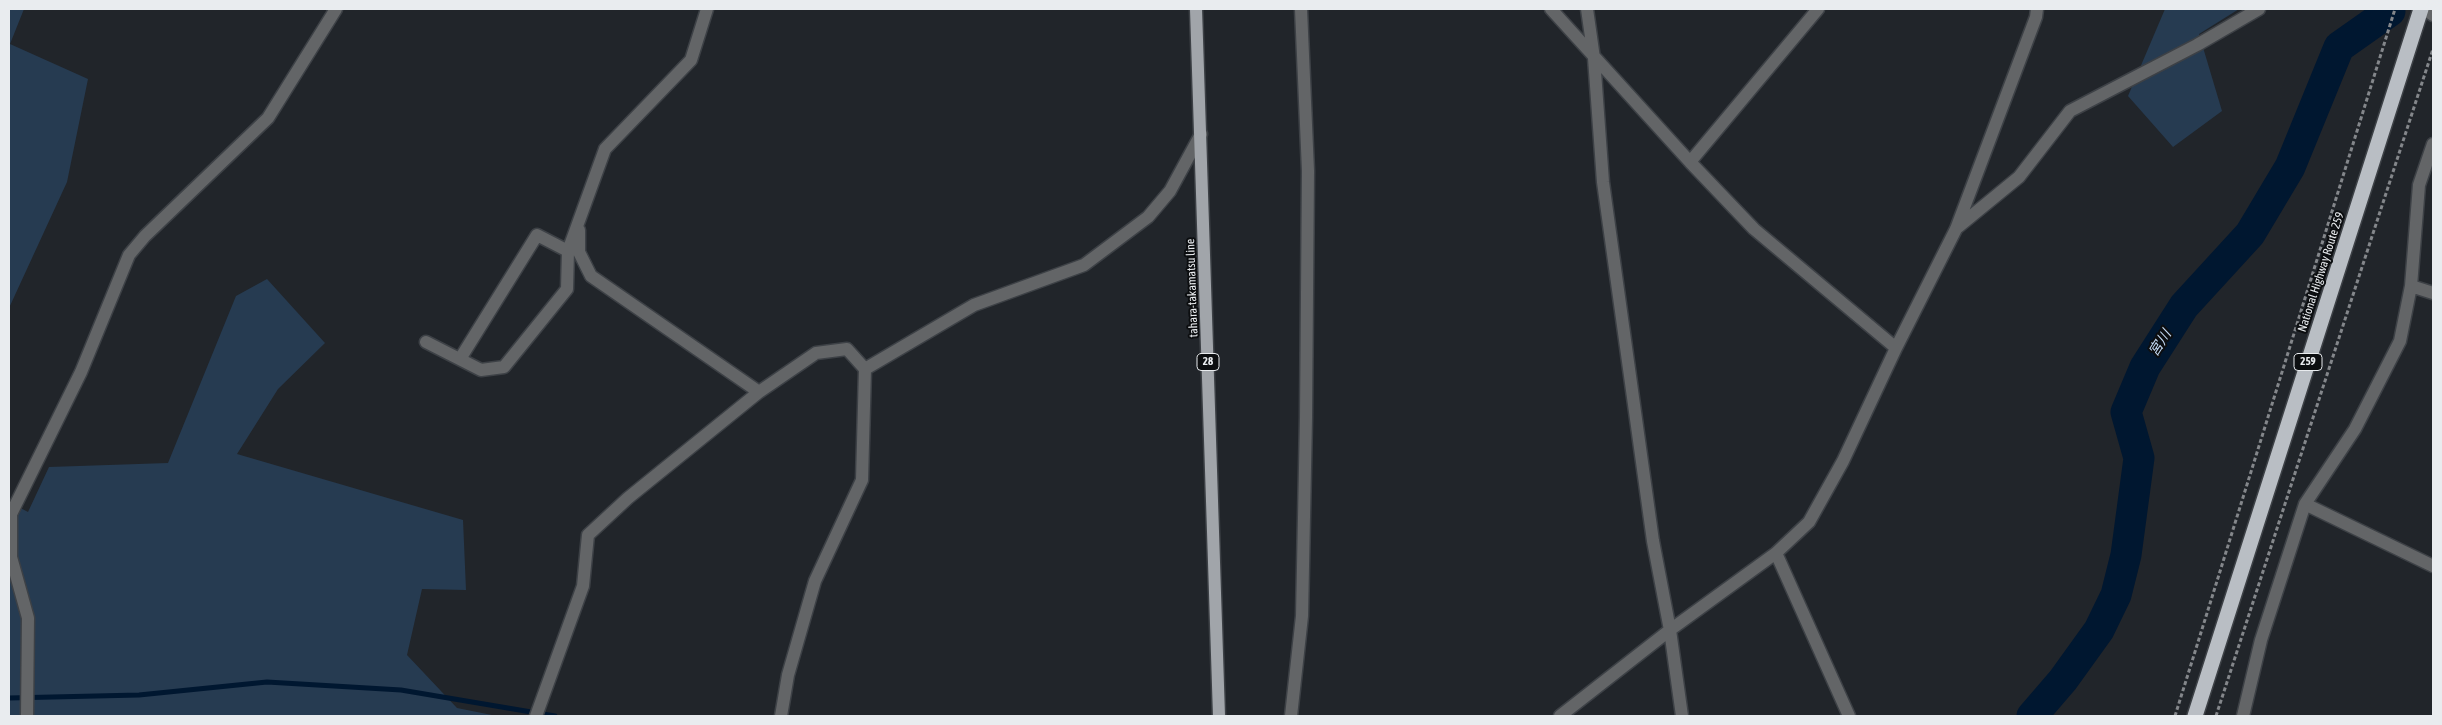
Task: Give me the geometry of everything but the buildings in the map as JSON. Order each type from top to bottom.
[{"type":"highway","name":"National Highway Route 259","points":[[2195,716],[2423,9]]},
{"type":"main road","name":"tahara-takamatsu line","points":[[1196,9],[1220,716]]},
{"type":"street","points":[[27,716],[28,618],[11,557],[11,514],[81,372],[129,255],[145,236],[268,118],[336,9]]},
{"type":"street","points":[[426,342],[481,370],[504,367],[567,289],[568,251],[605,149],[691,60],[707,9]]},
{"type":"street","points":[[1291,716],[1302,616],[1306,428],[1308,172],[1301,9]]},
{"type":"street","points":[[1551,9],[1594,58],[1754,229],[1896,348]]},
{"type":"street","points":[[1587,9],[1594,58],[1605,191],[1653,541],[1670,630],[1682,716]]},
{"type":"street","points":[[1690,162],[1818,9]]},
{"type":"street","points":[[1560,716],[1670,630],[1776,553],[1810,522],[1843,461],[1896,348],[1956,229],[2036,17],[2036,9]]},
{"type":"street","points":[[1956,229],[2019,176],[2070,111],[2197,46],[2259,9]]},
{"type":"street","points":[[2423,9],[2433,15]]},
{"type":"street","points":[[865,369],[974,304],[1084,265],[1148,218],[1170,190],[1201,134]]},
{"type":"street","points":[[2243,716],[2261,640],[2305,504],[2355,429],[2400,341],[2411,286],[2419,185],[2433,144]]},
{"type":"street","points":[[578,223],[579,252],[591,276],[759,392]]},
{"type":"street","points":[[460,359],[537,235],[568,251]]},
{"type":"street","points":[[2411,286],[2433,293]]},
{"type":"street","points":[[536,716],[583,586],[588,535],[628,498],[759,392],[816,353],[847,349],[865,369],[862,480],[815,581],[788,675],[781,716]]},
{"type":"street","points":[[2305,504],[2433,566]]},
{"type":"street","points":[[1776,553],[1849,716]]},
{"type":"path","points":[[2175,716],[2395,9]]},
{"type":"path","points":[[2216,716],[2433,49]]},
{"type":"shaded area","points":[[9,9],[24,9],[10,44],[88,79],[67,182],[9,308]]},
{"type":"shaded area","points":[[2165,9],[2239,9],[2199,34],[2222,111],[2173,147],[2128,96]]},
{"type":"shaded area","points":[[267,279],[325,343],[278,389],[237,454],[463,520],[466,590],[422,589],[407,655],[457,708],[497,716],[9,716],[9,502],[28,512],[49,467],[168,463],[236,296]]},
{"type":"waterway","name":"宮川","points":[[2032,716],[2063,680],[2099,630],[2116,595],[2126,555],[2139,458],[2126,412],[2145,367],[2184,306],[2250,234],[2290,167],[2339,47],[2390,11]]},
{"type":"waterway","points":[[9,698],[139,695],[267,682],[401,690],[555,716]]}]
